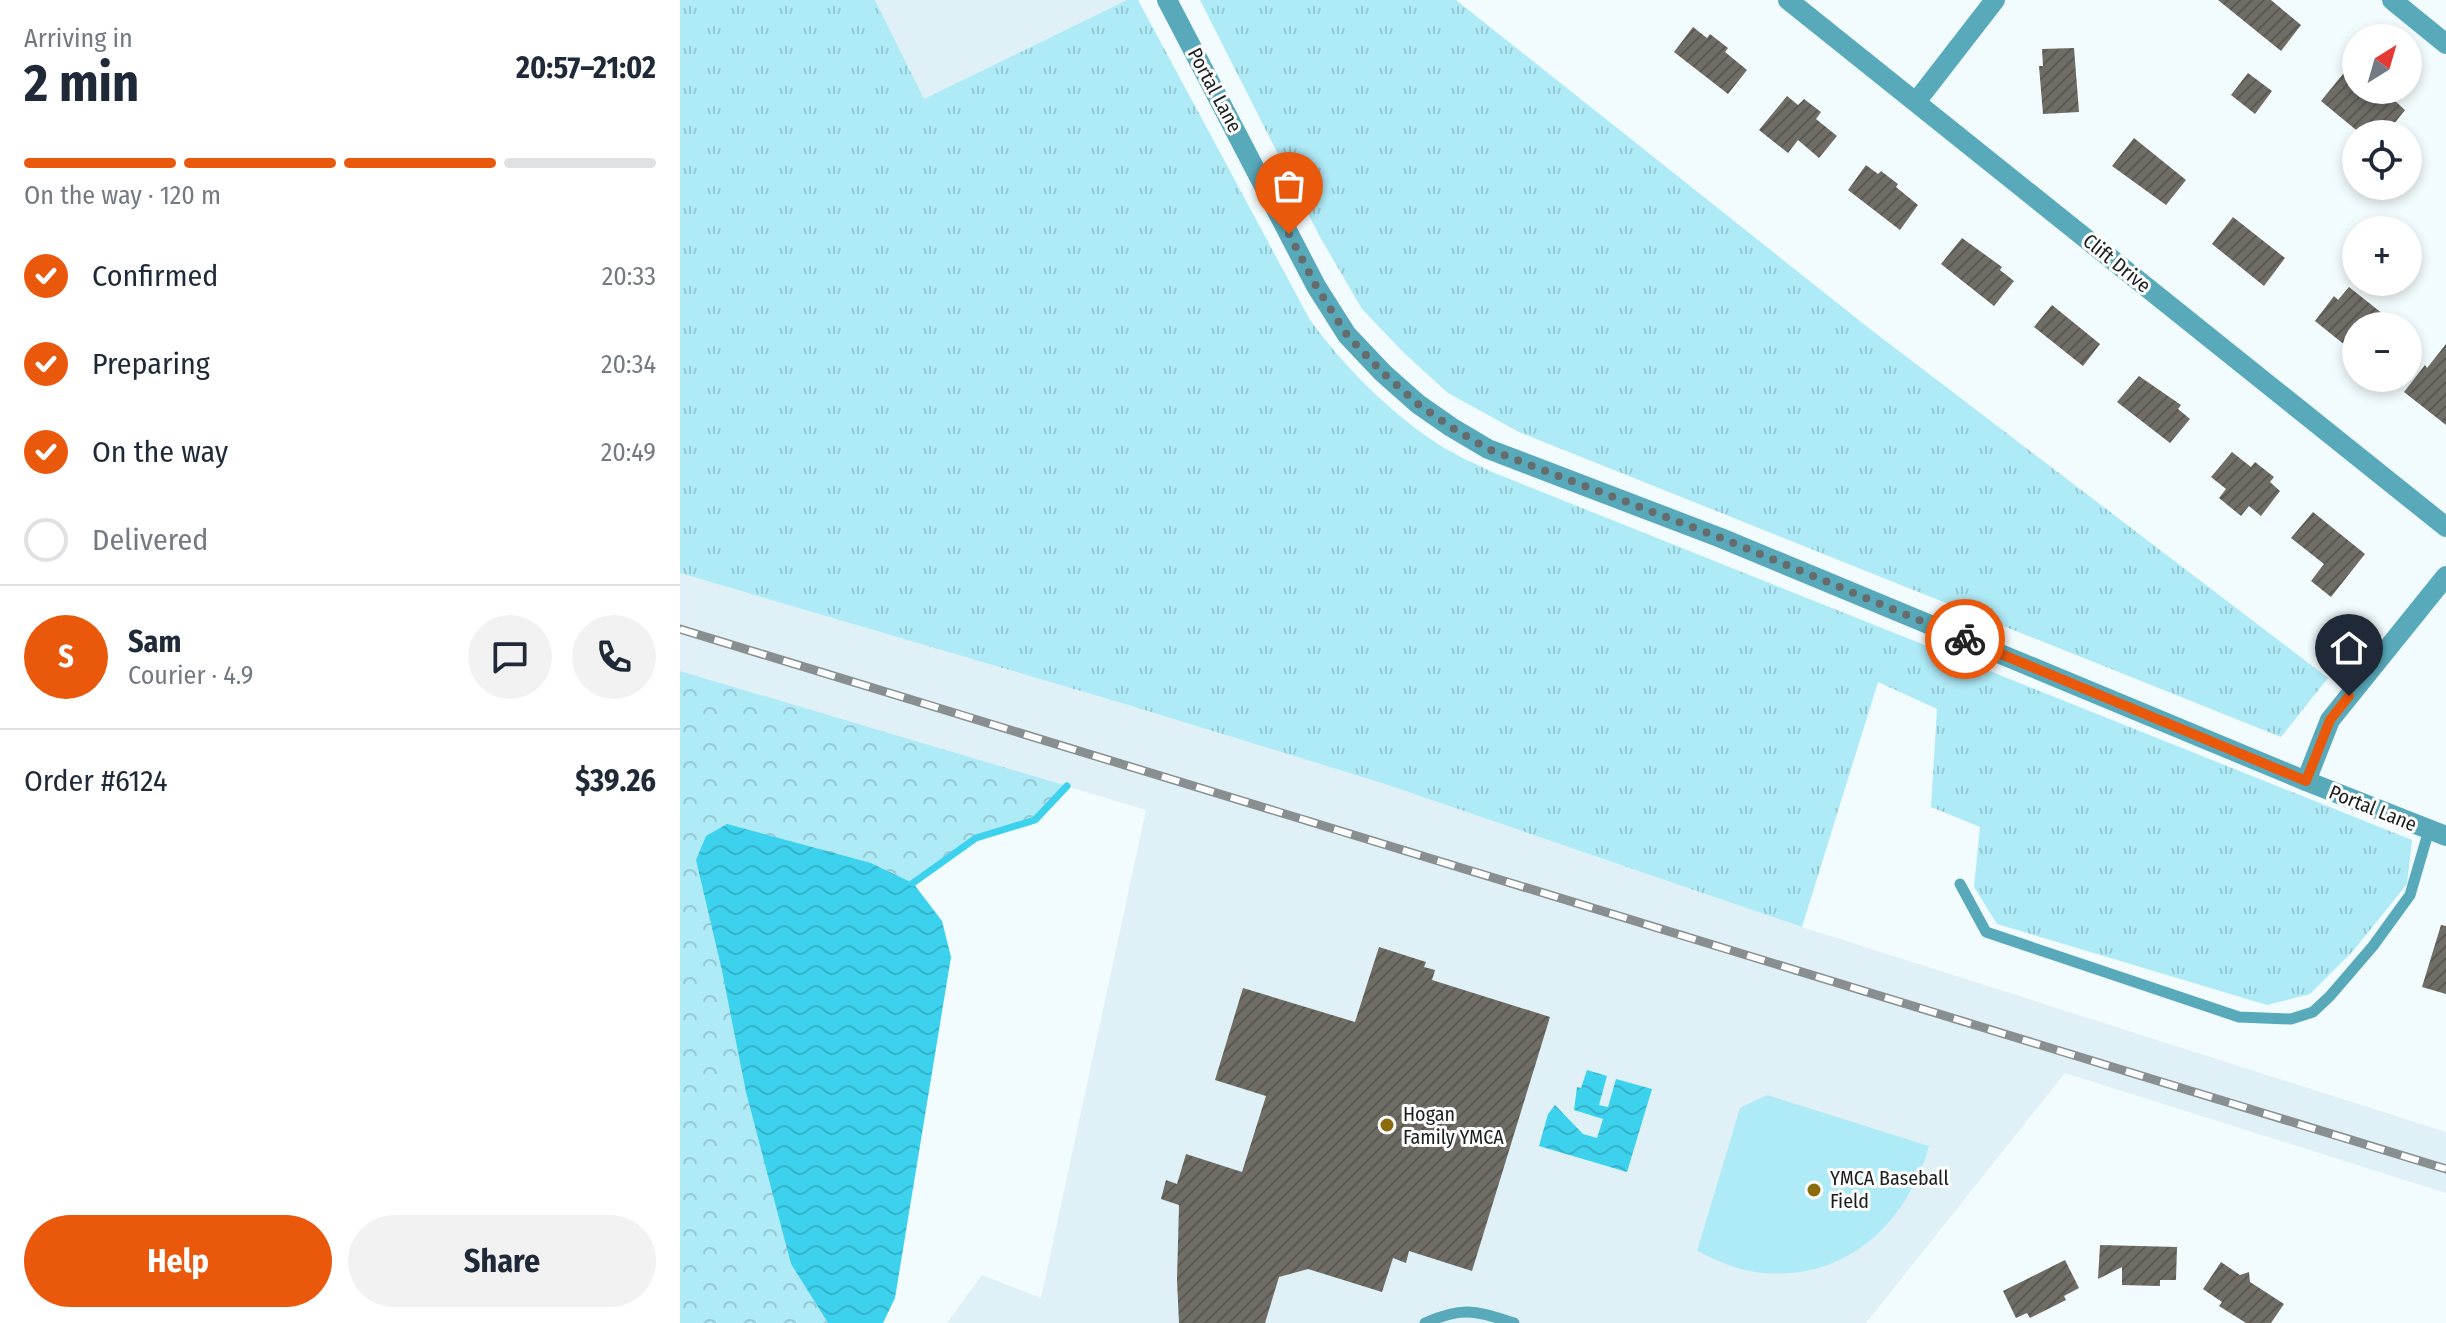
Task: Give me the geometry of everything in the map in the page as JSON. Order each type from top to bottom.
[{"type":"street","name":"Portal Lane","points":[[1167,0],[1316,286],[1347,335],[1418,404],[1451,427],[1488,449],[1721,538],[2437,833]]},
{"type":"street","name":"Clift Drive","points":[[1788,0],[2446,527]]},
{"type":"street","points":[[1916,102],[1995,0]]},
{"type":"street","points":[[2392,0],[2446,44]]},
{"type":"street","points":[[2306,781],[2330,720],[2446,576]]},
{"type":"lane","points":[[1960,884],[1986,932],[2239,1017],[2291,1019],[2313,1012],[2373,946],[2410,895],[2437,833]]},
{"type":"lane","points":[[1425,1323],[1450,1312],[1475,1311],[1514,1323]]},
{"type":"shaded area","points":[[875,0],[1127,0],[924,100]]},
{"type":"shaded area","points":[[680,573],[1385,784],[1802,927],[2446,1132],[2446,1193],[2065,1073],[1866,1323],[947,1323],[982,1275],[1041,1298],[1146,810],[680,671]]},
{"type":"green space","points":[[680,0],[875,0],[924,99],[1127,0],[1138,0],[1310,320],[1366,385],[1432,440],[1492,472],[2412,840],[2407,884],[2353,951],[2310,994],[2267,1005],[1997,924],[1974,887],[1980,827],[1931,807],[1937,709],[1878,682],[1802,927],[1385,784],[680,573]]},
{"type":"green space","points":[[1200,0],[1456,0],[1870,329],[2328,678],[2281,737],[1519,432],[1448,393],[1362,309],[1320,237]]},
{"type":"green space","points":[[680,671],[1067,786],[1035,820],[976,838],[913,883],[871,863],[696,860],[791,1264],[828,1323],[680,1323]]},
{"type":"green space","name":"YMCA Baseball Field","points":[[1767,1095],[1929,1146],[1919,1175],[1887,1224],[1866,1244],[1816,1269],[1787,1273],[1755,1272],[1697,1251],[1740,1108]]},
{"type":"water","points":[[727,824],[871,863],[913,883],[942,921],[951,957],[895,1298],[883,1323],[828,1323],[791,1264],[746,1092],[696,860],[706,836]]},
{"type":"water","points":[[1587,1070],[1607,1076],[1599,1105],[1608,1107],[1616,1079],[1652,1089],[1627,1172],[1539,1146],[1548,1114],[1555,1105],[1583,1134],[1597,1138],[1603,1119],[1574,1110],[1577,1087],[1581,1088]]},
{"type":"building","points":[[2218,0],[2271,0],[2301,25],[2281,51]]},
{"type":"building","points":[[1693,27],[1707,38],[1710,34],[1728,48],[1725,52],[1747,70],[1728,94],[1674,52]]},
{"type":"building","points":[[2074,48],[2079,112],[2043,114],[2039,66],[2043,66],[2042,49]]},
{"type":"building","points":[[2248,73],[2272,91],[2255,114],[2231,95]]},
{"type":"building","points":[[2342,75],[2342,104],[2398,104],[2405,110],[2397,120],[2344,120],[2321,101]]},
{"type":"building","points":[[1787,96],[1798,105],[1804,99],[1821,112],[1816,119],[1837,136],[1819,158],[1798,140],[1788,153],[1759,130]]},
{"type":"building","points":[[2134,138],[2186,180],[2166,205],[2112,166]]},
{"type":"building","points":[[1866,165],[1878,174],[1881,171],[1898,184],[1896,187],[1918,205],[1900,230],[1848,190]]},
{"type":"building","points":[[2233,217],[2285,258],[2264,286],[2212,244]]},
{"type":"building","points":[[1962,238],[2002,267],[2000,270],[2014,281],[1994,306],[1941,264]]},
{"type":"building","points":[[2342,295],[2360,296],[2380,312],[2342,312],[2342,343],[2315,321],[2334,296],[2338,300]]},
{"type":"building","points":[[2052,305],[2100,344],[2083,366],[2034,327]]},
{"type":"building","points":[[2446,344],[2446,425],[2404,392],[2422,392],[2422,369],[2425,365],[2427,368]]},
{"type":"building","points":[[2139,376],[2181,405],[2178,409],[2190,419],[2170,443],[2117,402]]},
{"type":"building","points":[[2232,452],[2251,467],[2255,462],[2274,477],[2270,482],[2280,491],[2261,516],[2249,506],[2241,516],[2219,498],[2226,489],[2211,477]]},
{"type":"building","points":[[2313,512],[2365,554],[2331,597],[2311,581],[2324,564],[2291,538]]},
{"type":"building","points":[[2441,925],[2446,926],[2446,994],[2422,987]]},
{"type":"building","name":"Hogan Family YMCA","points":[[1379,947],[1426,962],[1424,967],[1435,970],[1432,980],[1550,1017],[1472,1271],[1409,1251],[1406,1263],[1393,1258],[1382,1292],[1308,1269],[1279,1277],[1265,1323],[1179,1323],[1179,1205],[1161,1199],[1166,1180],[1177,1184],[1186,1154],[1242,1172],[1266,1096],[1215,1080],[1243,988],[1355,1022]]},
{"type":"building","points":[[2100,1245],[2177,1247],[2176,1280],[2160,1280],[2160,1286],[2122,1285],[2122,1267],[2098,1279]]},
{"type":"building","points":[[2065,1260],[2079,1288],[2064,1296],[2066,1300],[2030,1318],[2027,1313],[2016,1318],[2003,1291]]},
{"type":"building","points":[[2221,1262],[2240,1275],[2249,1272],[2250,1282],[2284,1304],[2271,1323],[2246,1323],[2219,1306],[2222,1302],[2203,1289]]},
{"type":"waterway","points":[[913,883],[976,838],[1035,820],[1067,786]]},
{"type":"railway","points":[[680,629],[2446,1169]]},
{"type":"way so far","points":[[1289,234],[1316,286],[1347,335],[1418,404],[1451,427],[1488,449],[1721,538],[1965,639]]},
{"type":"place","name":"Hogan Family YMCA","points":[[1387,1125]]},
{"type":"place","name":"YMCA Baseball Field","points":[[1814,1190]]},
{"type":"route","points":[[1965,639],[2306,781],[2330,720],[2349,696]]}]
